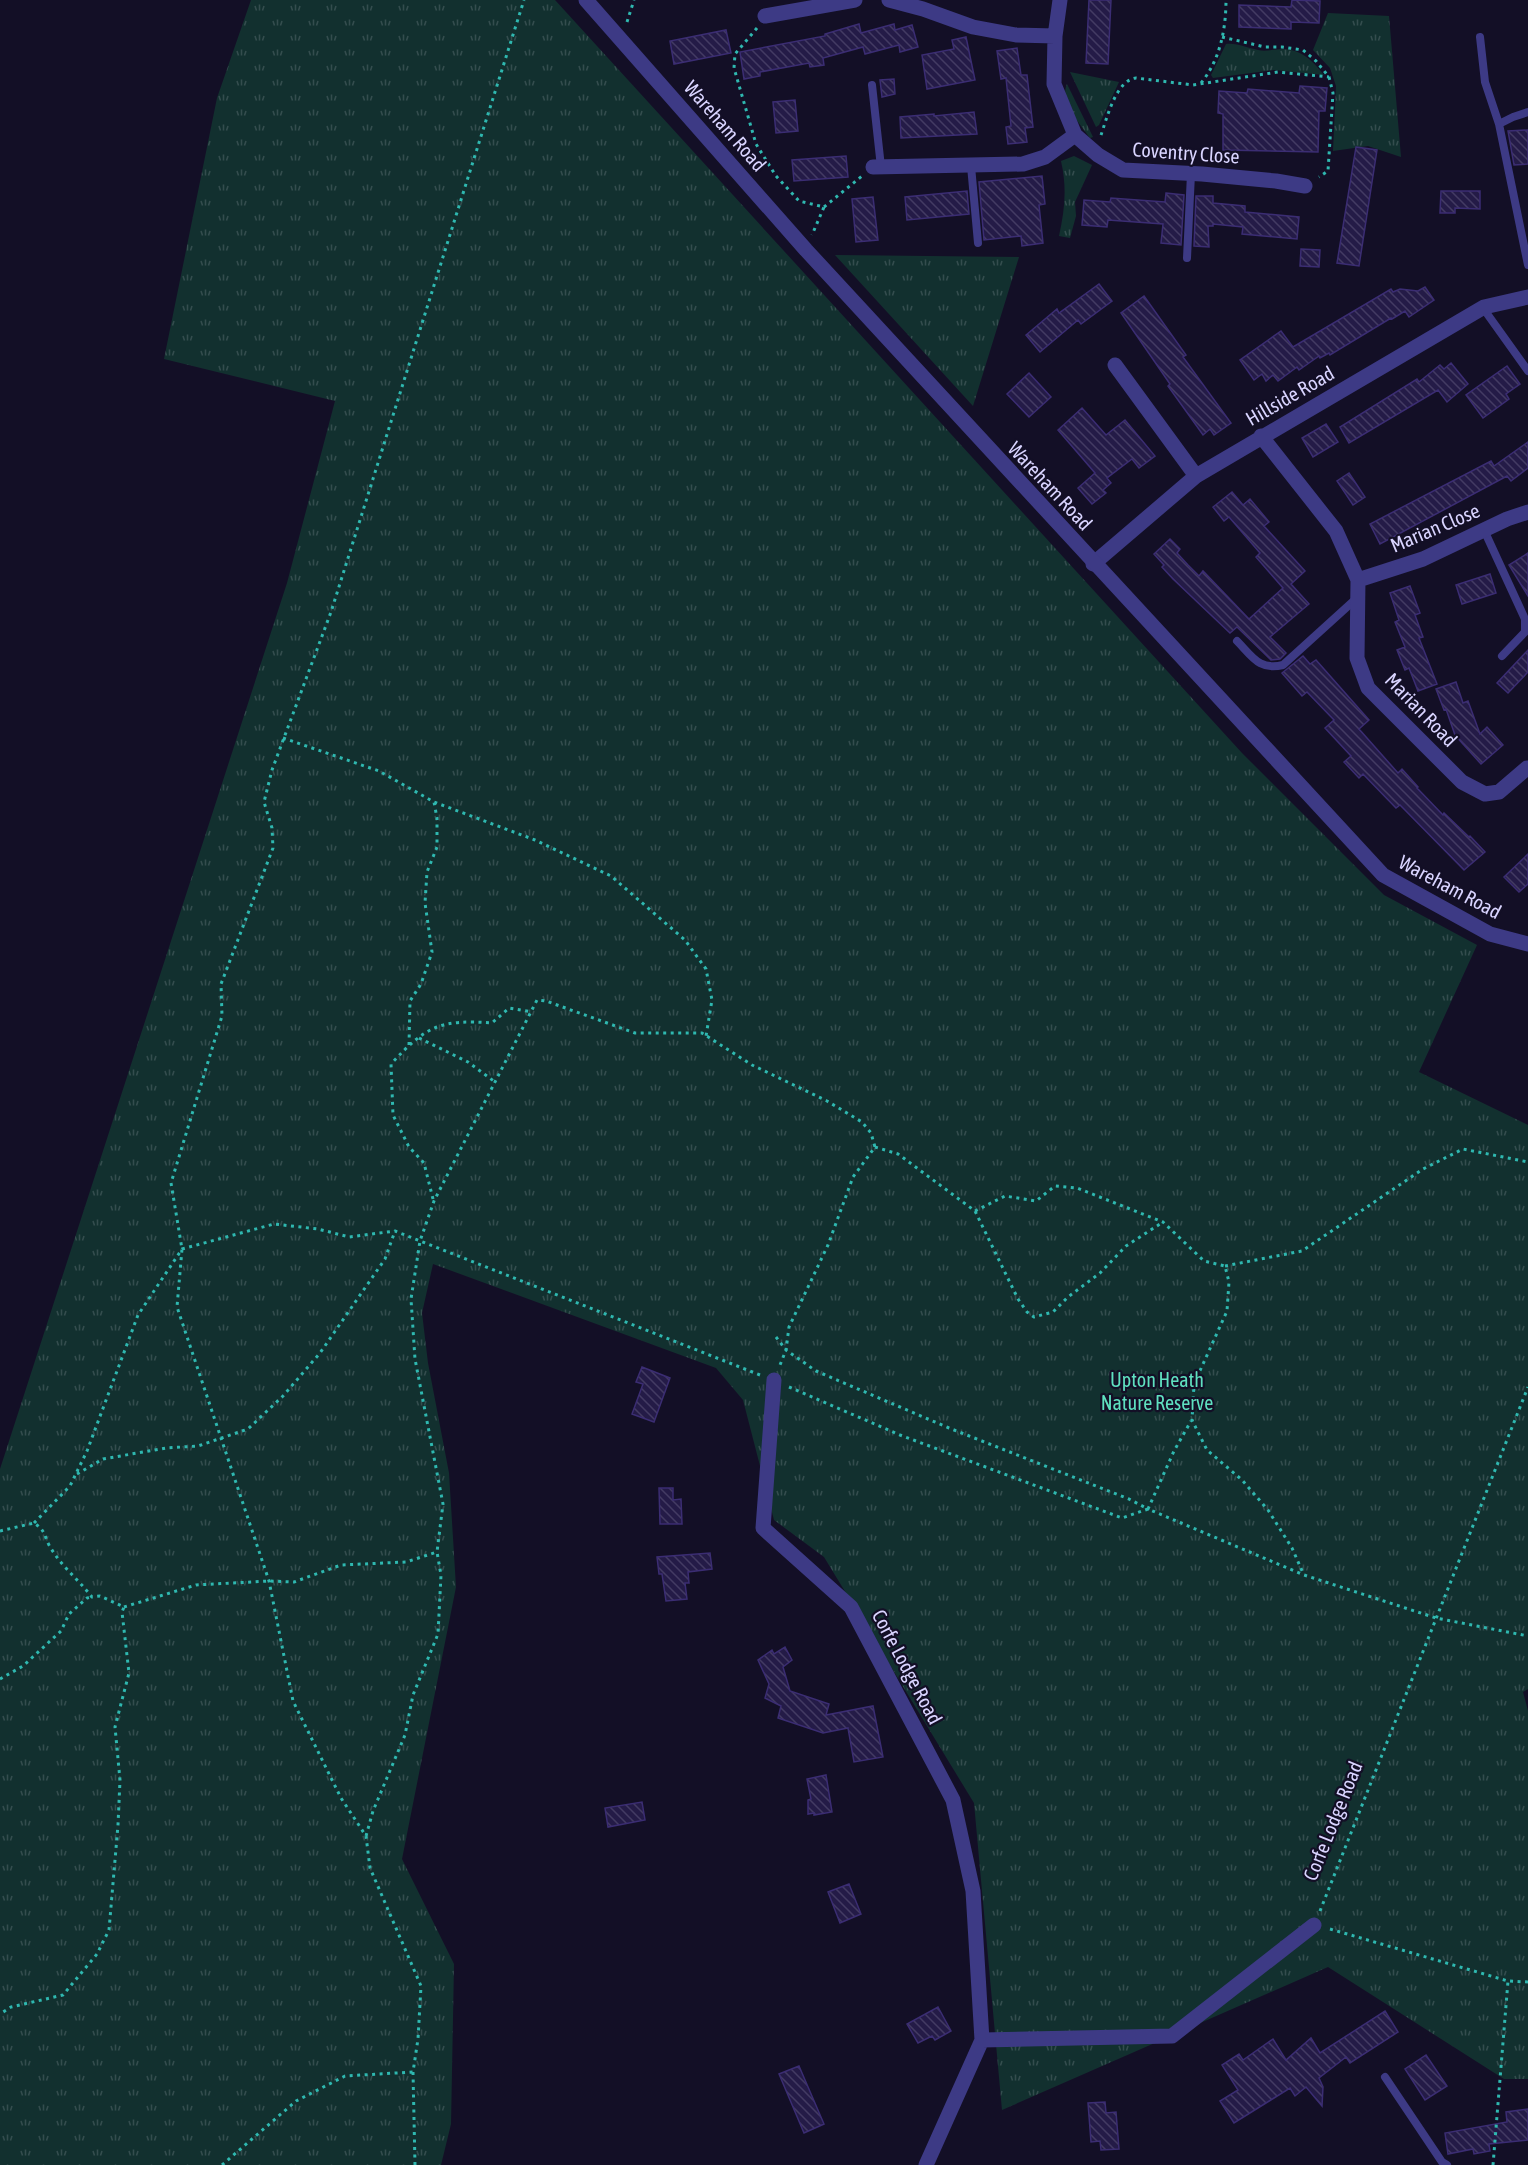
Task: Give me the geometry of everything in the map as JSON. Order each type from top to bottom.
[{"type":"street","name":"Wareham Road","points":[[586,0],[806,250],[1093,564],[1383,875],[1490,934],[1528,944]]},
{"type":"street","points":[[765,16],[783,6],[855,0]]},
{"type":"street","points":[[889,0],[923,9],[973,27],[1016,35],[1055,36]]},
{"type":"street","name":"Coventry Close","points":[[1060,0],[1055,36],[1054,84],[1075,135],[1093,150],[1123,170],[1276,181],[1305,186]]},
{"type":"street","points":[[877,167],[1023,164],[1045,157],[1075,135]]},
{"type":"street","name":"Hillside Road","points":[[1093,564],[1196,476],[1261,436],[1483,308],[1528,297]]},
{"type":"street","points":[[1115,365],[1196,476]]},
{"type":"street","name":"Marian Road","points":[[1261,436],[1336,531],[1358,580],[1357,658],[1368,688],[1462,782],[1485,794],[1499,792],[1527,768]]},
{"type":"street","name":"Marian Close","points":[[1358,580],[1423,559],[1528,512]]},
{"type":"street","name":"Corfe Lodge Road","points":[[774,1380],[763,1528],[851,1606],[953,1800],[973,1892],[982,2040],[926,2165]]},
{"type":"street","points":[[982,2040],[1172,2036],[1314,1925]]},
{"type":"lane","points":[[1479,37],[1485,82],[1500,124],[1528,265]]},
{"type":"lane","points":[[872,85],[877,167]]},
{"type":"lane","points":[[1500,124],[1528,112]]},
{"type":"lane","points":[[971,166],[978,243]]},
{"type":"lane","points":[[1188,258],[1191,174]]},
{"type":"lane","points":[[1483,308],[1528,371]]},
{"type":"lane","points":[[1484,530],[1525,619],[1525,632],[1502,657]]},
{"type":"lane","points":[[1237,641],[1262,666],[1272,668],[1283,665],[1358,597]]},
{"type":"lane","points":[[1385,2077],[1442,2162],[1447,2165]]},
{"type":"path","points":[[366,1836],[342,1798],[293,1701],[268,1581],[177,1307],[182,1249],[171,1182],[222,1016],[221,984],[273,848],[272,828],[264,802],[283,738],[331,612],[524,0]]},
{"type":"path","points":[[1201,84],[1215,61],[1222,37],[1226,0]]},
{"type":"path","points":[[765,16],[735,54],[734,68],[756,144],[776,176],[799,201],[824,207]]},
{"type":"path","points":[[1222,37],[1246,44],[1265,47],[1282,46],[1302,50],[1316,61],[1329,77],[1333,93],[1328,171],[1305,186]]},
{"type":"path","points":[[1093,150],[1121,86],[1129,79],[1193,85],[1278,72],[1329,77]]},
{"type":"path","points":[[1096,133],[1109,141]]},
{"type":"path","points":[[806,250],[824,207],[877,167]]},
{"type":"path","points":[[283,738],[379,771],[434,802],[536,840],[611,876],[685,940],[706,969],[712,1000],[706,1036]]},
{"type":"path","points":[[409,1045],[410,1001],[421,984],[432,952],[425,903],[427,872],[437,847],[437,818],[434,802]]},
{"type":"path","points":[[415,2165],[413,2072],[422,2002],[421,1986],[370,1868],[366,1836],[373,1811],[405,1736],[413,1695],[438,1634],[441,1575],[437,1552],[443,1504],[415,1359],[411,1299],[420,1241],[434,1201],[537,1000],[546,1001],[634,1033],[702,1034],[752,1065],[827,1101],[862,1122],[871,1133],[875,1147]]},
{"type":"path","points":[[434,1201],[424,1163],[410,1147],[393,1115],[391,1064],[409,1045],[436,1026],[463,1021],[492,1023],[509,1008],[532,1012]]},
{"type":"path","points":[[419,1038],[468,1062],[495,1082]]},
{"type":"path","points":[[875,1147],[898,1154],[975,1211],[1018,1299],[1027,1312],[1034,1317],[1053,1312],[1068,1297],[1100,1273],[1126,1246],[1163,1222]]},
{"type":"path","points":[[774,1380],[786,1350],[789,1327],[828,1245],[853,1177],[875,1147]]},
{"type":"path","points":[[975,1211],[1005,1196],[1036,1201],[1055,1186],[1077,1188],[1163,1222],[1204,1261],[1225,1266],[1302,1251],[1423,1169],[1463,1149],[1528,1162]]},
{"type":"path","points":[[0,1531],[34,1523],[70,1486],[87,1451],[138,1315],[182,1249],[274,1224],[318,1229],[349,1237],[395,1231],[774,1380],[900,1435],[1122,1518],[1148,1509],[1174,1451],[1192,1420],[1194,1384],[1227,1311],[1229,1282],[1225,1266]]},
{"type":"path","points":[[76,1474],[103,1459],[166,1448],[198,1446],[248,1429],[283,1396],[320,1353],[385,1259],[395,1231]]},
{"type":"path","points":[[776,1337],[786,1350],[816,1371],[949,1428],[1129,1499],[1304,1575],[1436,1618],[1528,1636]]},
{"type":"path","name":"Corfe Lodge Road","points":[[1314,1925],[1528,1387]]},
{"type":"path","points":[[1192,1420],[1208,1450],[1242,1480],[1268,1510],[1292,1548],[1304,1575]]},
{"type":"path","points":[[34,1523],[44,1529],[49,1544],[61,1563],[92,1597]]},
{"type":"path","points":[[0,1679],[23,1666],[61,1631],[69,1614],[87,1598],[100,1596],[123,1607],[196,1585],[294,1582],[341,1565],[406,1562],[437,1552]]},
{"type":"path","points":[[0,2014],[11,2007],[63,1995],[97,1954],[109,1930],[120,1780],[115,1728],[129,1673],[123,1607]]},
{"type":"path","points":[[1314,1925],[1508,1981],[1528,1982]]},
{"type":"path","points":[[1493,2165],[1508,1981]]},
{"type":"path","points":[[222,2165],[296,2101],[345,2076],[413,2072]]},
{"type":"green space","name":"Upton Heath Nature Reserve","points":[[251,0],[555,0],[1242,753],[1384,895],[1477,945],[1419,1072],[1528,1125],[1528,1689],[1523,1692],[1528,1711],[1528,2079],[1504,2079],[1328,1967],[1002,2110],[974,1803],[824,1557],[774,1520],[743,1400],[716,1368],[433,1264],[422,1313],[428,1363],[449,1473],[456,1587],[402,1859],[454,1964],[451,2124],[441,2165],[0,2165],[0,1469],[287,583],[335,401],[164,359],[217,98]]},
{"type":"green space","points":[[1328,13],[1389,16],[1401,157],[1368,146],[1333,151],[1336,86],[1330,68],[1313,50]]},
{"type":"green space","points":[[1226,44],[1261,51],[1282,49],[1295,51],[1311,61],[1324,75],[1274,70],[1213,78],[1211,75]]},
{"type":"green space","points":[[1070,72],[1119,82],[1096,127]]},
{"type":"green space","points":[[1067,84],[1093,137],[1090,138],[1068,105],[1065,91]]},
{"type":"green space","points":[[1074,156],[1092,165],[1075,202],[1076,216],[1070,238],[1059,236],[1064,198],[1061,161]]},
{"type":"green space","points":[[835,255],[1019,257],[973,406]]},
{"type":"building","points":[[1089,0],[1111,0],[1108,64],[1086,63]]},
{"type":"building","points":[[1292,0],[1320,1],[1319,23],[1291,22],[1291,29],[1239,27],[1239,5],[1291,7]]},
{"type":"building","points":[[859,24],[861,33],[894,24],[895,30],[912,25],[918,47],[900,52],[899,45],[865,54],[863,47],[823,58],[824,65],[810,67],[809,63],[760,72],[760,76],[744,79],[740,52],[825,36],[825,34]]},
{"type":"building","points":[[726,30],[731,53],[674,64],[670,41]]},
{"type":"building","points":[[966,37],[975,80],[927,89],[922,55],[954,49],[952,40]]},
{"type":"building","points":[[1017,48],[1021,75],[1027,75],[1033,127],[1025,128],[1027,142],[1008,144],[1006,127],[1011,126],[1006,78],[1001,79],[997,51]]},
{"type":"building","points":[[894,79],[895,94],[882,97],[880,80]]},
{"type":"building","points":[[1300,86],[1327,88],[1325,111],[1319,111],[1318,152],[1223,150],[1223,114],[1218,113],[1219,91],[1247,93],[1248,89],[1299,93]]},
{"type":"building","points":[[795,100],[798,131],[776,133],[773,102]]},
{"type":"building","points":[[974,112],[977,134],[901,138],[900,117]]},
{"type":"building","points":[[1528,130],[1528,164],[1514,165],[1508,131]]},
{"type":"building","points":[[1356,147],[1377,150],[1359,266],[1337,263]]},
{"type":"building","points":[[846,156],[848,177],[794,181],[792,160]]},
{"type":"building","points":[[1042,176],[1045,204],[1039,205],[1043,243],[1022,246],[1021,236],[984,240],[979,182]]},
{"type":"building","points":[[967,191],[969,214],[907,220],[905,197]]},
{"type":"building","points":[[1441,191],[1480,191],[1480,209],[1455,208],[1455,213],[1440,213]]},
{"type":"building","points":[[1166,193],[1184,195],[1181,245],[1161,243],[1163,224],[1108,220],[1107,227],[1082,225],[1084,200],[1110,202],[1111,198],[1165,202]]},
{"type":"building","points":[[1196,196],[1213,196],[1213,203],[1245,206],[1245,212],[1299,217],[1297,239],[1242,234],[1243,227],[1213,224],[1213,226],[1208,226],[1209,247],[1194,246]]},
{"type":"building","points":[[873,197],[878,240],[856,242],[852,199]]},
{"type":"building","points":[[1301,249],[1320,250],[1319,267],[1300,266]]},
{"type":"building","points":[[1099,284],[1112,301],[1081,324],[1078,320],[1040,352],[1026,335],[1057,309],[1059,313]]},
{"type":"building","points":[[1425,287],[1434,300],[1409,317],[1405,311],[1330,355],[1329,353],[1320,358],[1319,356],[1299,370],[1297,367],[1278,381],[1273,375],[1266,381],[1262,374],[1254,380],[1240,360],[1281,331],[1293,347],[1391,289],[1393,292],[1400,289],[1418,291]]},
{"type":"building","points":[[1144,296],[1186,355],[1183,357],[1231,423],[1214,435],[1210,429],[1203,435],[1121,313]]},
{"type":"building","points":[[1451,363],[1468,384],[1447,402],[1438,390],[1349,443],[1340,427],[1417,379],[1419,382],[1440,365],[1444,369]]},
{"type":"building","points":[[1507,366],[1520,384],[1506,394],[1509,399],[1483,418],[1466,395]]},
{"type":"building","points":[[1029,373],[1051,397],[1029,417],[1007,394]]},
{"type":"building","points":[[1082,408],[1106,435],[1125,420],[1155,456],[1139,468],[1132,459],[1107,478],[1111,483],[1103,490],[1106,493],[1092,504],[1078,488],[1095,473],[1058,430]]},
{"type":"building","points":[[1326,424],[1338,442],[1313,457],[1302,438]]},
{"type":"building","points":[[1528,442],[1528,468],[1511,481],[1507,476],[1380,544],[1370,524],[1491,461],[1494,466]]},
{"type":"building","points":[[1349,473],[1365,497],[1353,505],[1337,481]]},
{"type":"building","points":[[1232,492],[1243,505],[1250,499],[1269,522],[1264,526],[1305,571],[1291,584],[1309,604],[1270,637],[1286,653],[1280,659],[1271,660],[1237,627],[1230,633],[1173,579],[1154,554],[1170,539],[1180,549],[1177,553],[1188,565],[1199,576],[1203,571],[1249,619],[1283,588],[1256,557],[1260,553],[1229,517],[1224,521],[1213,507]]},
{"type":"building","points":[[1528,553],[1528,596],[1509,565]]},
{"type":"building","points":[[1490,574],[1496,593],[1462,604],[1456,585]]},
{"type":"building","points":[[1410,586],[1420,613],[1415,615],[1423,637],[1419,638],[1437,684],[1418,691],[1409,668],[1405,670],[1397,650],[1405,647],[1395,622],[1399,620],[1390,593]]},
{"type":"building","points":[[1528,650],[1528,672],[1508,693],[1497,683]]},
{"type":"building","points":[[1303,656],[1310,664],[1316,660],[1369,720],[1359,729],[1398,773],[1402,769],[1443,815],[1444,813],[1485,852],[1464,870],[1400,805],[1396,808],[1363,774],[1359,778],[1344,762],[1351,756],[1325,728],[1334,720],[1307,692],[1302,696],[1282,673]]},
{"type":"building","points":[[1456,682],[1463,703],[1468,701],[1480,734],[1487,727],[1503,745],[1481,764],[1455,735],[1436,689]]},
{"type":"building","points":[[1528,854],[1528,884],[1519,892],[1504,877]]},
{"type":"building","points":[[642,1367],[670,1378],[654,1422],[632,1414],[643,1384],[636,1382]]},
{"type":"building","points":[[659,1488],[673,1488],[673,1500],[681,1499],[682,1524],[660,1524]]},
{"type":"building","points":[[710,1553],[712,1569],[688,1572],[689,1583],[685,1583],[687,1599],[666,1601],[657,1557]]},
{"type":"building","points":[[785,1647],[792,1660],[783,1667],[790,1691],[829,1704],[826,1715],[873,1706],[883,1757],[854,1762],[848,1728],[823,1733],[778,1718],[781,1706],[765,1698],[769,1684],[758,1660],[772,1650],[774,1654]]},
{"type":"building","points":[[826,1775],[832,1812],[808,1814],[808,1800],[811,1799],[807,1779]]},
{"type":"building","points":[[642,1802],[645,1820],[608,1827],[605,1808]]},
{"type":"building","points":[[849,1884],[861,1914],[840,1923],[828,1892]]},
{"type":"building","points":[[938,2007],[951,2031],[935,2040],[932,2036],[918,2043],[907,2024]]},
{"type":"building","points":[[1385,2011],[1398,2032],[1350,2063],[1346,2057],[1319,2078],[1323,2087],[1322,2106],[1306,2087],[1295,2096],[1290,2088],[1234,2123],[1220,2101],[1238,2090],[1222,2065],[1239,2054],[1243,2060],[1273,2039],[1286,2060],[1311,2038],[1320,2053]]},
{"type":"building","points":[[1426,2055],[1447,2086],[1425,2100],[1405,2069]]},
{"type":"building","points":[[799,2066],[824,2124],[804,2133],[779,2074]]},
{"type":"building","points":[[1105,2102],[1106,2113],[1116,2112],[1119,2149],[1101,2150],[1100,2141],[1091,2142],[1088,2103]]},
{"type":"building","points":[[1528,2109],[1528,2140],[1489,2144],[1490,2151],[1474,2154],[1473,2149],[1448,2154],[1445,2133],[1507,2122],[1506,2112]]}]
